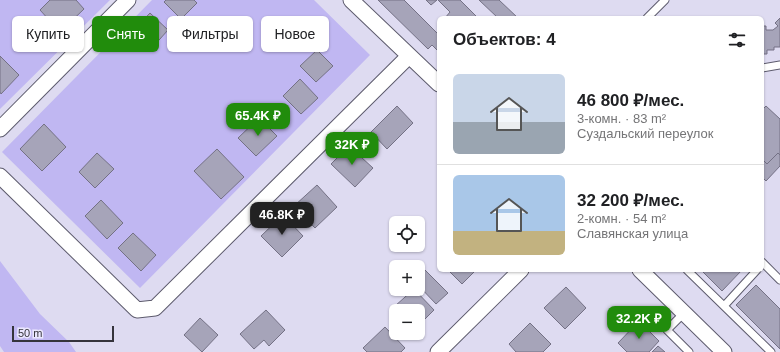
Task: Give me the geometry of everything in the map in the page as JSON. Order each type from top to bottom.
[{"type":"street","points":[[0,129],[128,0]]},
{"type":"street","points":[[350,0],[437,82]]},
{"type":"street","points":[[0,176],[137,310],[155,308],[409,56]]},
{"type":"street","points":[[438,352],[519,272]]},
{"type":"street","points":[[642,272],[724,352]]},
{"type":"lane","points":[[649,16],[665,0]]},
{"type":"lane","points":[[764,68],[780,65]]},
{"type":"lane","points":[[764,265],[780,280]]},
{"type":"lane","points":[[689,272],[771,352]]},
{"type":"lane","points":[[724,306],[755,272]]},
{"type":"lane","points":[[684,313],[667,330],[689,352]]},
{"type":"shaded area","points":[[0,0],[110,0],[94,16],[92,16],[84,26],[84,16],[12,16],[12,52],[58,52],[0,109]]},
{"type":"shaded area","points":[[152,0],[314,0],[370,55],[140,288],[2,152],[101,52],[159,52],[159,16],[136,16]]},
{"type":"shaded area","points":[[0,261],[40,314],[69,342],[76,352],[4,352],[0,346]]},
{"type":"building","points":[[50,0],[76,0],[84,9],[77,16],[45,16],[40,10]]},
{"type":"building","points":[[166,0],[194,0],[197,3],[184,16],[178,16],[164,2]]},
{"type":"building","points":[[378,0],[404,0],[437,33],[437,50],[432,45],[428,49]]},
{"type":"building","points":[[426,0],[437,0],[431,5]]},
{"type":"building","points":[[438,0],[460,0],[476,16],[447,16],[450,12]]},
{"type":"building","points":[[479,0],[499,0],[516,16],[496,16]]},
{"type":"building","points":[[780,18],[780,47],[774,47],[774,50],[767,50],[767,54],[764,54],[764,26],[766,26],[766,30],[773,30],[778,26],[775,23]]},
{"type":"building","points":[[159,22],[167,29],[167,31],[159,40]]},
{"type":"building","points":[[315,52],[319,52],[333,66],[316,82],[300,66]]},
{"type":"building","points":[[0,56],[19,75],[1,94],[0,92]]},
{"type":"building","points":[[300,79],[318,98],[301,114],[283,96]]},
{"type":"building","points":[[397,106],[413,123],[387,149],[371,132]]},
{"type":"building","points":[[766,106],[780,119],[780,155],[778,153],[767,164],[764,161],[764,108]]},
{"type":"building","points":[[259,118],[277,136],[256,156],[238,138]]},
{"type":"building","points":[[44,124],[66,147],[42,171],[20,149]]},
{"type":"building","points":[[349,146],[373,168],[355,187],[331,164]]},
{"type":"building","points":[[217,149],[244,177],[221,199],[194,171]]},
{"type":"building","points":[[97,153],[114,169],[95,188],[79,172]]},
{"type":"building","points":[[778,153],[780,155],[780,166],[766,181],[764,179],[764,161],[767,164]]},
{"type":"building","points":[[317,185],[337,207],[315,228],[294,206]]},
{"type":"building","points":[[101,200],[123,223],[107,239],[85,216]]},
{"type":"building","points":[[283,215],[303,236],[282,257],[261,236]]},
{"type":"building","points":[[133,233],[156,255],[141,271],[118,248]]},
{"type":"building","points":[[425,270],[448,293],[436,304],[425,292]]},
{"type":"building","points":[[450,272],[474,272],[462,284]]},
{"type":"building","points":[[703,272],[740,272],[722,291]]},
{"type":"building","points":[[756,285],[780,309],[780,349],[736,305]]},
{"type":"building","points":[[566,287],[586,308],[565,329],[544,308]]},
{"type":"building","points":[[406,296],[421,296],[434,310],[425,319],[425,304],[397,304]]},
{"type":"building","points":[[266,310],[285,330],[269,346],[264,340],[254,349],[240,334]]},
{"type":"building","points":[[200,318],[218,335],[202,352],[184,335]]},
{"type":"building","points":[[639,321],[659,341],[649,352],[627,352],[618,343]]},
{"type":"building","points":[[530,323],[551,344],[543,352],[516,352],[509,344]]},
{"type":"building","points":[[385,327],[389,331],[389,340],[397,340],[405,348],[401,352],[367,352],[363,348]]},
{"type":"building","points":[[658,346],[665,352],[652,352]]}]
